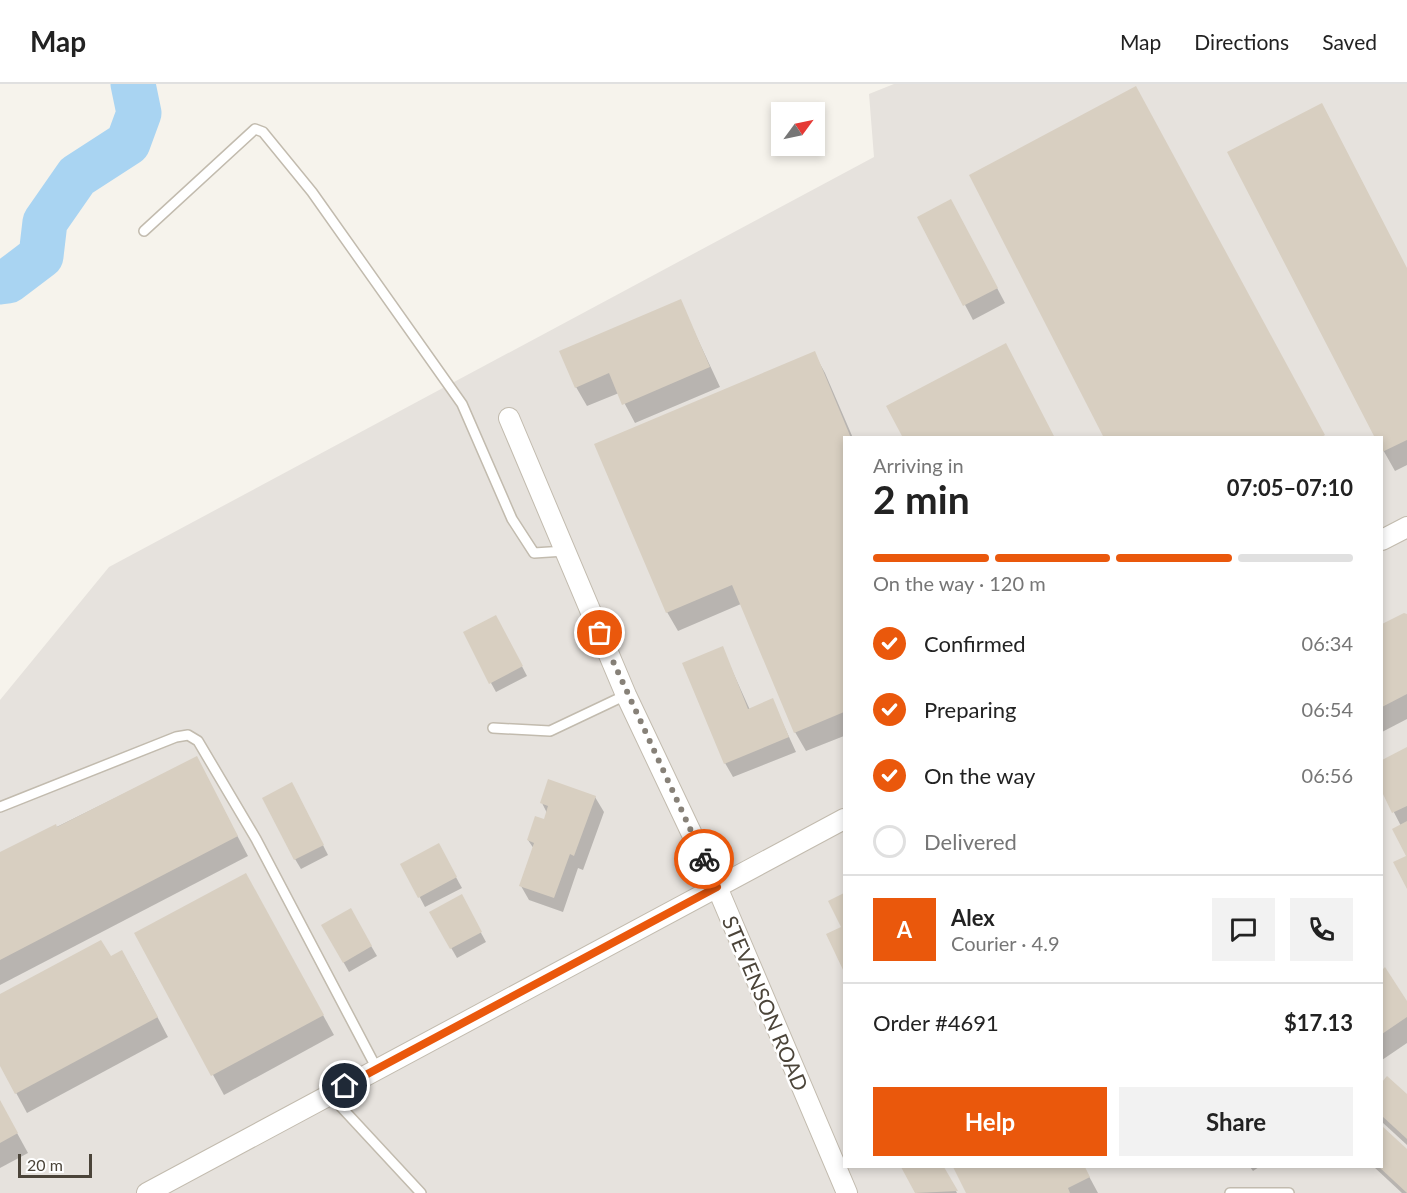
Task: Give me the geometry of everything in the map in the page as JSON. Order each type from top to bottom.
[{"type":"street","name":"STEVENSON ROAD","points":[[509,418],[627,695],[717,887],[847,1193]]},
{"type":"street","points":[[1383,539],[1407,527]]},
{"type":"street","points":[[147,1193],[843,820]]},
{"type":"lane","points":[[144,231],[255,129],[263,132],[312,192],[462,404],[512,519],[527,544],[534,553],[565,551]]},
{"type":"lane","points":[[494,728],[550,731],[627,695]]},
{"type":"lane","points":[[0,807],[167,740],[188,735],[198,741],[255,839],[377,1069]]},
{"type":"lane","points":[[330,1095],[421,1193]]},
{"type":"lane","points":[[1230,1193],[1289,1193]]},
{"type":"shaded area","points":[[894,84],[1407,84],[1407,1193],[0,1193],[0,700],[109,567],[874,157],[869,94]]},
{"type":"building","points":[[1136,86],[1325,435],[1103,436],[969,175]]},
{"type":"building","points":[[1322,103],[1407,268],[1407,440],[1383,452],[1383,436],[1374,436],[1227,152]]},
{"type":"building","points":[[951,199],[998,288],[963,306],[917,217]]},
{"type":"building","points":[[681,299],[710,367],[622,405],[609,373],[575,388],[559,351]]},
{"type":"building","points":[[1006,343],[1054,436],[902,436],[886,406]]},
{"type":"building","points":[[815,351],[850,436],[843,436],[843,712],[794,733],[732,585],[666,613],[594,444]]},
{"type":"building","points":[[1404,613],[1407,614],[1407,694],[1383,706],[1383,624]]},
{"type":"building","points":[[496,615],[523,666],[489,684],[463,632]]},
{"type":"building","points":[[723,646],[748,709],[773,698],[789,737],[724,764],[682,663]]},
{"type":"building","points":[[1407,747],[1407,806],[1392,813],[1383,794],[1383,759]]},
{"type":"building","points":[[197,756],[238,836],[0,960],[0,852],[56,824],[57,827]]},
{"type":"building","points":[[548,779],[596,796],[574,856],[570,854],[554,898],[519,886],[534,843],[527,840],[535,816],[544,819],[548,806],[540,803]]},
{"type":"building","points":[[292,782],[324,845],[294,860],[262,798]]},
{"type":"building","points":[[1407,821],[1407,889],[1393,862],[1406,856],[1392,829]]},
{"type":"building","points":[[439,843],[457,877],[418,898],[400,864]]},
{"type":"building","points":[[246,873],[324,1015],[211,1076],[134,933]]},
{"type":"building","points":[[462,894],[482,932],[450,949],[429,912]]},
{"type":"building","points":[[843,894],[843,970],[826,934],[841,927],[828,901]]},
{"type":"building","points":[[351,908],[372,946],[343,963],[321,925]]},
{"type":"building","points":[[101,940],[111,956],[122,950],[158,1017],[15,1094],[0,1066],[0,994]]},
{"type":"building","points":[[1385,967],[1407,1001],[1407,1017],[1383,1033],[1383,969]]},
{"type":"building","points":[[1387,1076],[1407,1094],[1407,1139],[1383,1117],[1383,1081]]},
{"type":"building","points":[[0,1100],[18,1133],[0,1143]]},
{"type":"building","points":[[1383,1127],[1407,1149],[1407,1193],[1380,1168],[1383,1168]]},
{"type":"building","points":[[902,1168],[945,1168],[958,1191],[915,1193]]},
{"type":"building","points":[[954,1168],[1086,1168],[1090,1177],[1068,1188],[1070,1193],[966,1193]]},
{"type":"waterway","points":[[0,282],[8,281],[41,256],[45,222],[77,176],[128,143],[139,113],[133,84]]},
{"type":"way so far","points":[[600,633],[704,859]]},
{"type":"route","points":[[345,1086],[717,887],[704,859]]}]
